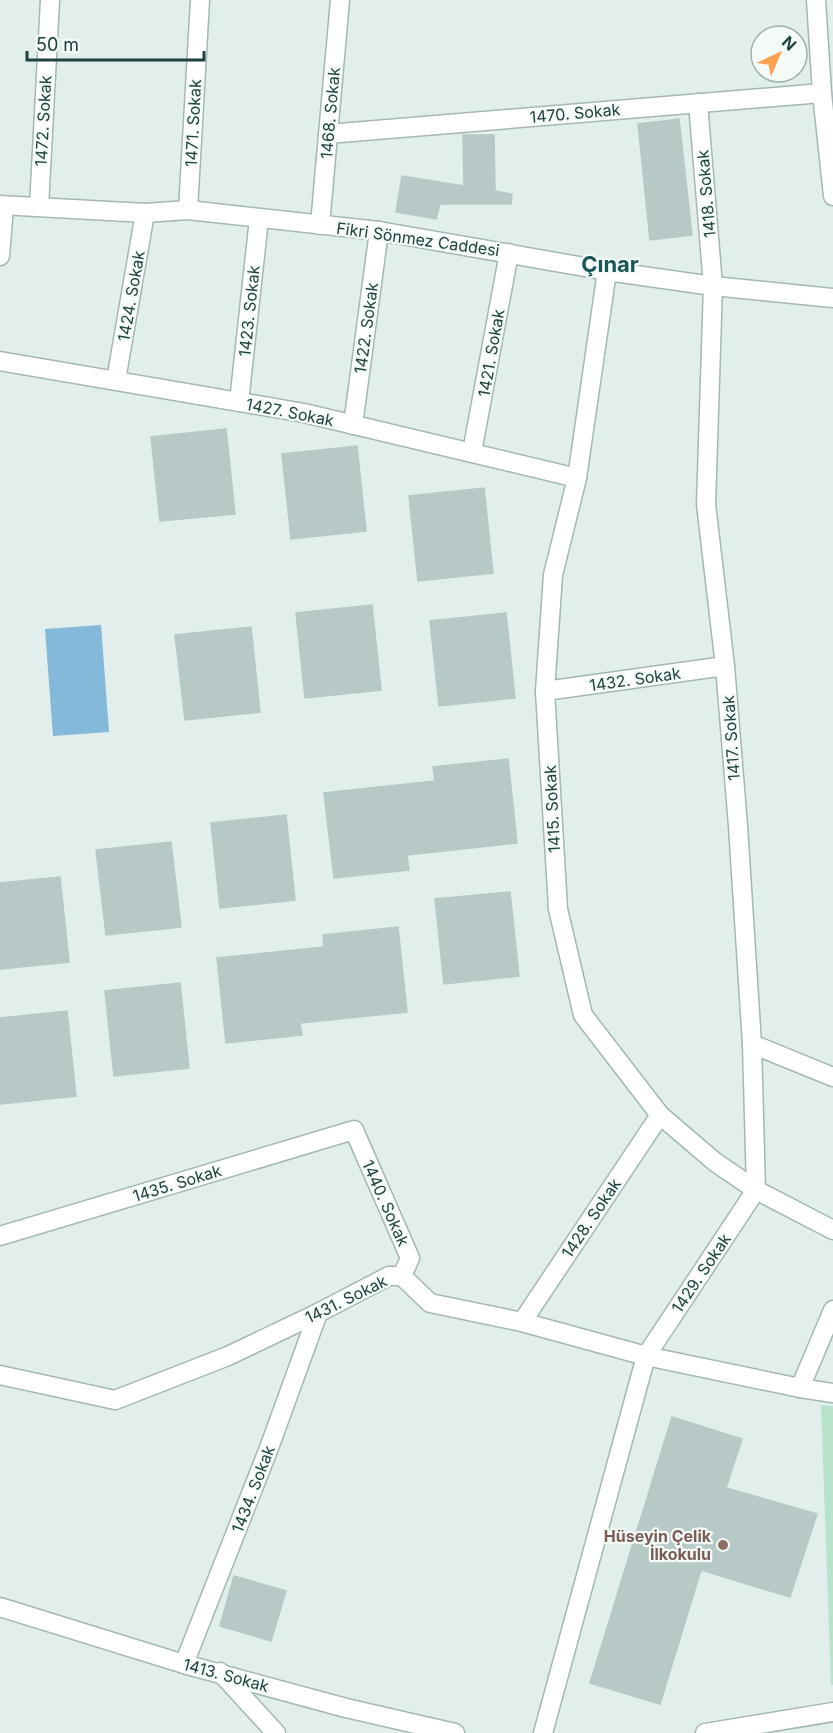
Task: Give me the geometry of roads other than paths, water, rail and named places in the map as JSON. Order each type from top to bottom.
[{"type":"street","name":"1472. Sokak","points":[[39,207],[50,0]]},
{"type":"street","name":"1471. Sokak","points":[[188,210],[200,0]]},
{"type":"street","name":"1468. Sokak","points":[[320,225],[340,0]]},
{"type":"street","points":[[816,0],[822,93],[833,196]]},
{"type":"street","name":"1470. Sokak","points":[[328,134],[822,93]]},
{"type":"street","name":"1418. Sokak","points":[[698,103],[713,286]]},
{"type":"street","name":"Fikri Sönmez Caddesi","points":[[2,206],[145,213],[188,210],[379,231],[607,271],[713,286],[833,298]]},
{"type":"street","points":[[0,256],[2,206]]},
{"type":"street","name":"1424. Sokak","points":[[116,380],[145,213]]},
{"type":"street","name":"1423. Sokak","points":[[239,402],[259,219]]},
{"type":"street","name":"1422. Sokak","points":[[353,425],[379,231]]},
{"type":"street","name":"1421. Sokak","points":[[472,452],[509,253]]},
{"type":"street","name":"1415. Sokak","points":[[607,271],[577,478],[553,575],[544,691],[558,909],[583,1016],[660,1115],[715,1161],[756,1190],[833,1230]]},
{"type":"street","name":"1417. Sokak","points":[[713,286],[706,504],[725,666],[753,1044],[756,1190]]},
{"type":"street","name":"1427. Sokak","points":[[0,361],[304,413],[577,478]]},
{"type":"street","name":"1432. Sokak","points":[[544,691],[725,666]]},
{"type":"street","points":[[753,1044],[833,1077]]},
{"type":"street","name":"1428. Sokak","points":[[522,1322],[660,1115]]},
{"type":"street","name":"1435. Sokak","points":[[0,1236],[354,1130]]},
{"type":"street","name":"1440. Sokak","points":[[354,1130],[410,1257],[402,1276]]},
{"type":"street","name":"1429. Sokak","points":[[543,1733],[646,1356],[756,1190]]},
{"type":"street","name":"1431. Sokak","points":[[0,1376],[115,1400],[228,1356],[389,1276],[402,1276],[430,1303],[522,1322],[646,1356],[833,1393]]},
{"type":"street","points":[[800,1388],[833,1310]]},
{"type":"street","name":"1434. Sokak","points":[[184,1664],[269,1448],[318,1313]]},
{"type":"street","name":"1413. Sokak","points":[[0,1607],[184,1664],[455,1733]]},
{"type":"street","points":[[220,1672],[276,1733]]},
{"type":"street","points":[[705,1733],[833,1712]]},
{"type":"water","points":[[101,625],[109,732],[53,736],[45,629]]},
{"type":"place","name":"Hüseyin Çelik İlkokulu","points":[[723,1545]]},
{"type":"district","name":"Çınar","points":[[610,264]]}]
